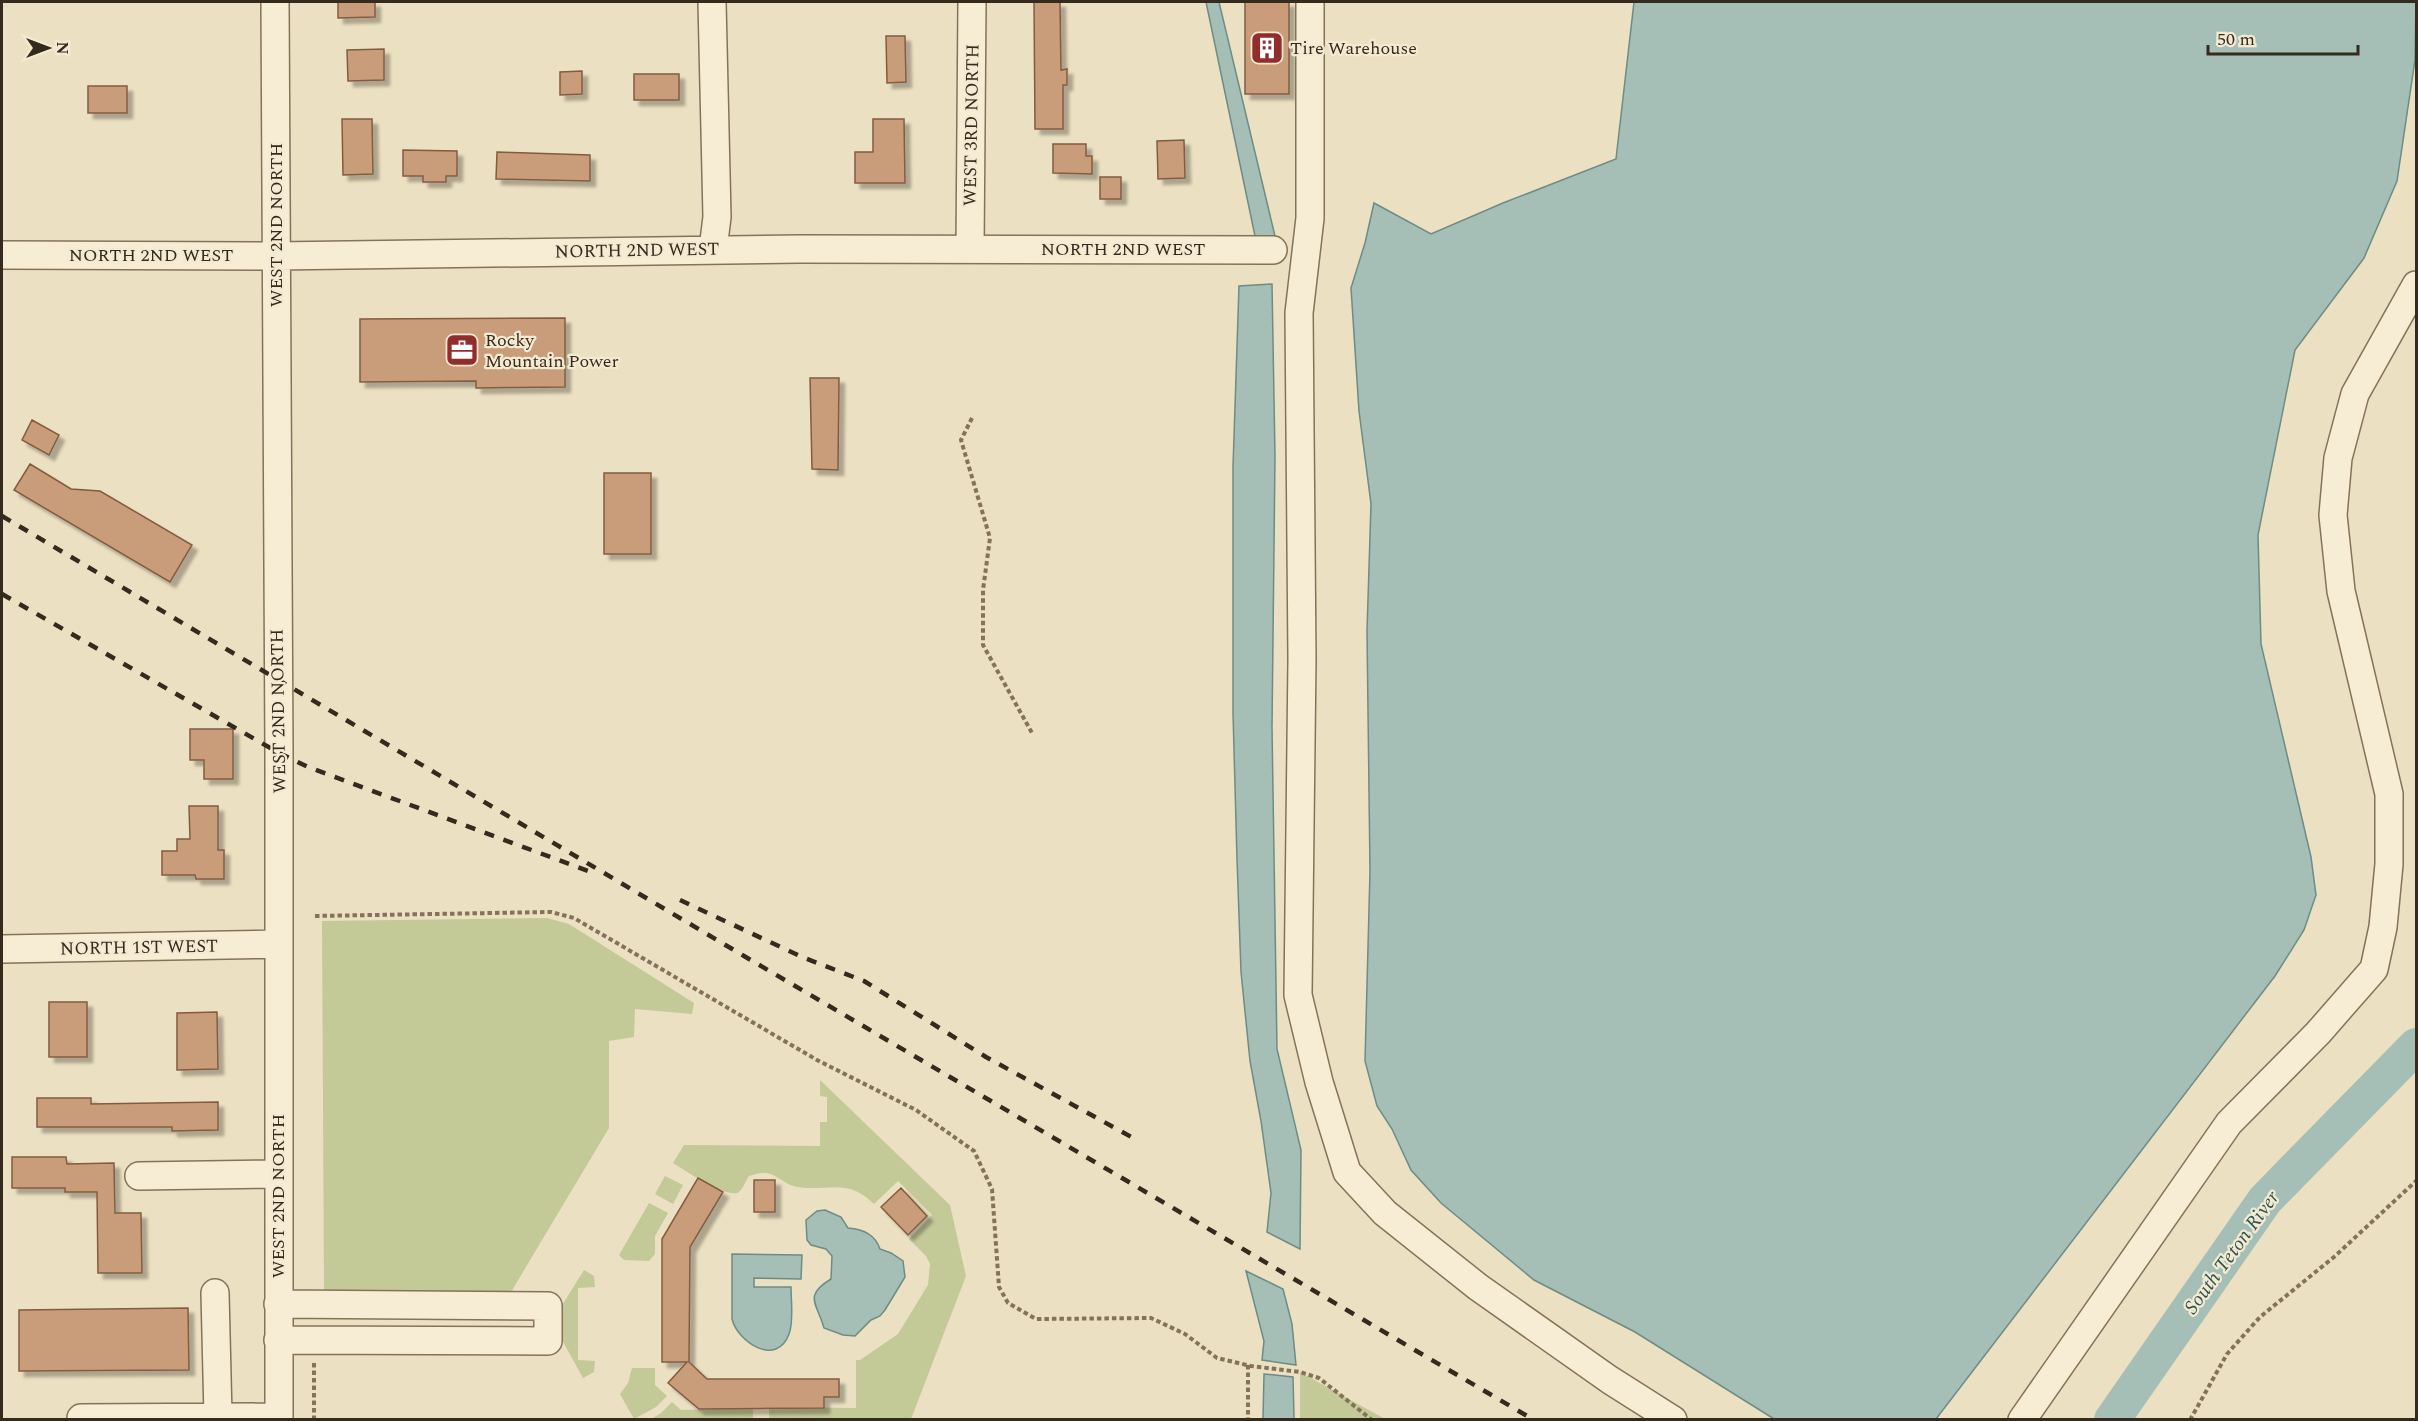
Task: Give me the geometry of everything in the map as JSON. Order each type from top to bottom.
[{"type":"street","name":"WEST 2ND NORTH","points":[[275,2],[279,753],[277,944],[279,1418]]},
{"type":"street","points":[[712,2],[717,217],[713,249]]},
{"type":"street","name":"WEST 3RD NORTH","points":[[970,248],[972,2]]},
{"type":"street","points":[[1310,2],[1310,218],[1299,314],[1302,659],[1298,995],[1319,1082],[1347,1172],[1385,1213],[1478,1287],[1610,1380],[1673,1419]]},
{"type":"street","name":"NORTH 2ND WEST","points":[[2,255],[276,256],[713,249],[1272,250]]},
{"type":"street","points":[[2022,1419],[2229,1123],[2318,1033],[2374,969],[2383,927],[2389,864],[2389,794],[2341,591],[2333,515],[2338,458],[2355,394],[2416,285]]},
{"type":"street","name":"NORTH 1ST WEST","points":[[2,949],[277,944]]},
{"type":"street","points":[[139,1176],[278,1174]]},
{"type":"street","points":[[215,1293],[218,1417]]},
{"type":"street","points":[[278,1304],[548,1306],[548,1341],[278,1340]]},
{"type":"street","points":[[81,1419],[279,1418]]},
{"type":"path","points":[[972,418],[961,440],[990,538],[983,590],[983,645],[1032,733]]},
{"type":"path","points":[[315,916],[551,912],[574,918],[817,1060],[916,1110],[974,1151],[992,1189],[999,1287],[1008,1303],[1036,1319],[1151,1318],[1185,1334],[1217,1358],[1300,1372],[1319,1378],[1372,1419]]},
{"type":"path","points":[[2190,1419],[2227,1354],[2260,1317],[2334,1257],[2416,1181]]},
{"type":"path","points":[[314,1354],[314,1419]]},
{"type":"path","points":[[1248,1419],[1250,1365]]},
{"type":"green space","points":[[547,918],[569,924],[694,1003],[692,1014],[635,1009],[634,1037],[609,1041],[609,1128],[511,1292],[324,1291],[322,921]]},
{"type":"green space","points":[[820,1080],[950,1205],[966,1276],[911,1419],[769,1419],[769,1407],[856,1408],[856,1360],[860,1360],[898,1334],[928,1285],[930,1264],[926,1256],[909,1239],[932,1215],[898,1181],[874,1204],[864,1196],[846,1188],[798,1187],[765,1173],[749,1176],[740,1191],[734,1193],[706,1183],[673,1163],[684,1145],[820,1146],[820,1122],[827,1122],[827,1097],[820,1096]]},
{"type":"green space","points":[[665,1176],[683,1185],[673,1204],[655,1194]]},
{"type":"green space","points":[[649,1203],[668,1213],[655,1236],[655,1254],[649,1261],[624,1260],[619,1255]]},
{"type":"green space","points":[[584,1270],[594,1276],[595,1287],[578,1288],[578,1360],[595,1361],[594,1372],[583,1378],[556,1329],[556,1315]]},
{"type":"green space","points":[[632,1368],[655,1368],[655,1385],[667,1396],[656,1407],[634,1419],[620,1394],[628,1383]]},
{"type":"green space","points":[[1300,1372],[1385,1419],[1300,1419]]},
{"type":"green space","points":[[672,1402],[681,1410],[753,1408],[753,1419],[650,1420]]},
{"type":"water","points":[[1206,2],[1219,2],[1275,236],[1255,236]]},
{"type":"water","points":[[1634,2],[2416,2],[2415,60],[2397,181],[2364,258],[2295,350],[2258,535],[2261,644],[2311,857],[2316,895],[2304,930],[2275,976],[1936,1419],[1774,1419],[1635,1332],[1534,1280],[1441,1203],[1411,1170],[1392,1129],[1377,1106],[1365,1061],[1370,871],[1367,631],[1371,504],[1359,411],[1351,288],[1374,203],[1431,234],[1616,159]]},
{"type":"water","points":[[1272,284],[1275,456],[1272,727],[1277,1049],[1301,1150],[1300,1249],[1267,1232],[1271,1193],[1250,1061],[1241,972],[1237,859],[1233,713],[1233,467],[1239,286]]},
{"type":"water","points":[[825,1210],[841,1217],[848,1228],[868,1233],[880,1249],[903,1261],[905,1277],[885,1310],[855,1336],[843,1335],[824,1328],[814,1301],[817,1290],[831,1279],[832,1256],[826,1249],[811,1245],[807,1240],[806,1220],[817,1211]]},
{"type":"water","points":[[732,1254],[802,1255],[801,1279],[754,1278],[754,1287],[791,1287],[791,1329],[783,1344],[776,1349],[758,1348],[742,1336],[736,1328],[732,1319]]},
{"type":"water","points":[[1246,1271],[1283,1289],[1292,1324],[1296,1365],[1262,1360],[1264,1341]]},
{"type":"water","points":[[1264,1374],[1293,1377],[1294,1419],[1263,1419]]},
{"type":"building","points":[[338,2],[375,2],[375,17],[338,18]]},
{"type":"building","points":[[1034,2],[1060,2],[1061,70],[1067,69],[1067,85],[1063,85],[1063,129],[1035,129]]},
{"type":"building","name":"Tire Warehouse","points":[[1245,2],[1289,2],[1289,94],[1245,94]]},
{"type":"building","points":[[886,36],[905,36],[906,82],[887,83]]},
{"type":"building","points":[[384,49],[384,80],[348,81],[347,50]]},
{"type":"building","points":[[582,71],[582,94],[560,95],[560,72]]},
{"type":"building","points":[[634,74],[679,74],[679,100],[634,100]]},
{"type":"building","points":[[88,86],[127,86],[127,113],[88,113]]},
{"type":"building","points":[[342,119],[372,119],[373,174],[343,175]]},
{"type":"building","points":[[873,119],[904,119],[905,183],[855,183],[855,152],[873,152]]},
{"type":"building","points":[[1184,140],[1185,178],[1158,179],[1157,141]]},
{"type":"building","points":[[1053,144],[1086,144],[1086,156],[1092,156],[1092,174],[1053,173]]},
{"type":"building","points":[[403,150],[457,151],[457,176],[446,176],[446,182],[423,182],[423,176],[403,176]]},
{"type":"building","points":[[497,152],[590,155],[590,181],[496,179]]},
{"type":"building","points":[[1100,177],[1121,177],[1121,199],[1100,199]]},
{"type":"building","name":"Rocky Mountain Power","points":[[565,318],[565,387],[476,388],[476,381],[360,382],[360,319]]},
{"type":"building","points":[[810,378],[839,378],[838,470],[812,469]]},
{"type":"building","points":[[32,420],[59,435],[49,455],[22,440]]},
{"type":"building","points":[[30,464],[71,489],[100,491],[192,545],[170,582],[14,490]]},
{"type":"building","points":[[604,473],[651,473],[651,554],[604,554]]},
{"type":"building","points":[[190,729],[233,729],[233,779],[204,779],[204,760],[190,760]]},
{"type":"building","points":[[189,806],[218,806],[218,850],[224,850],[224,879],[196,879],[195,875],[162,875],[162,851],[177,851],[177,839],[190,839]]},
{"type":"building","points":[[49,1002],[87,1002],[87,1057],[49,1057]]},
{"type":"building","points":[[217,1012],[218,1069],[177,1070],[177,1013]]},
{"type":"building","points":[[37,1098],[91,1098],[91,1104],[218,1102],[218,1130],[172,1131],[172,1127],[37,1127]]},
{"type":"building","points":[[12,1157],[66,1157],[67,1164],[114,1163],[115,1213],[141,1213],[142,1273],[98,1273],[97,1192],[65,1192],[65,1188],[12,1188]]},
{"type":"building","points":[[698,1178],[723,1192],[690,1247],[689,1362],[707,1379],[839,1379],[839,1397],[824,1397],[824,1408],[699,1409],[668,1383],[687,1362],[662,1362],[662,1239]]},
{"type":"building","points":[[754,1180],[775,1180],[775,1212],[754,1212]]},
{"type":"building","points":[[901,1188],[927,1216],[908,1235],[881,1207]]},
{"type":"building","points":[[188,1308],[189,1370],[19,1371],[19,1310]]},
{"type":"waterway","name":"South Teton River","points":[[2112,1420],[2265,1200],[2416,1046]]},
{"type":"railway","points":[[2,516],[744,956],[1534,1420]]},
{"type":"railway","points":[[2,594],[279,753],[308,767],[588,871]]},
{"type":"railway","points":[[680,900],[802,957],[864,981],[986,1057],[1135,1139]]},
{"type":"place","name":"Tire Warehouse","points":[[1267,48]]},
{"type":"place","name":"Rocky Mountain Power","points":[[462,350]]}]
